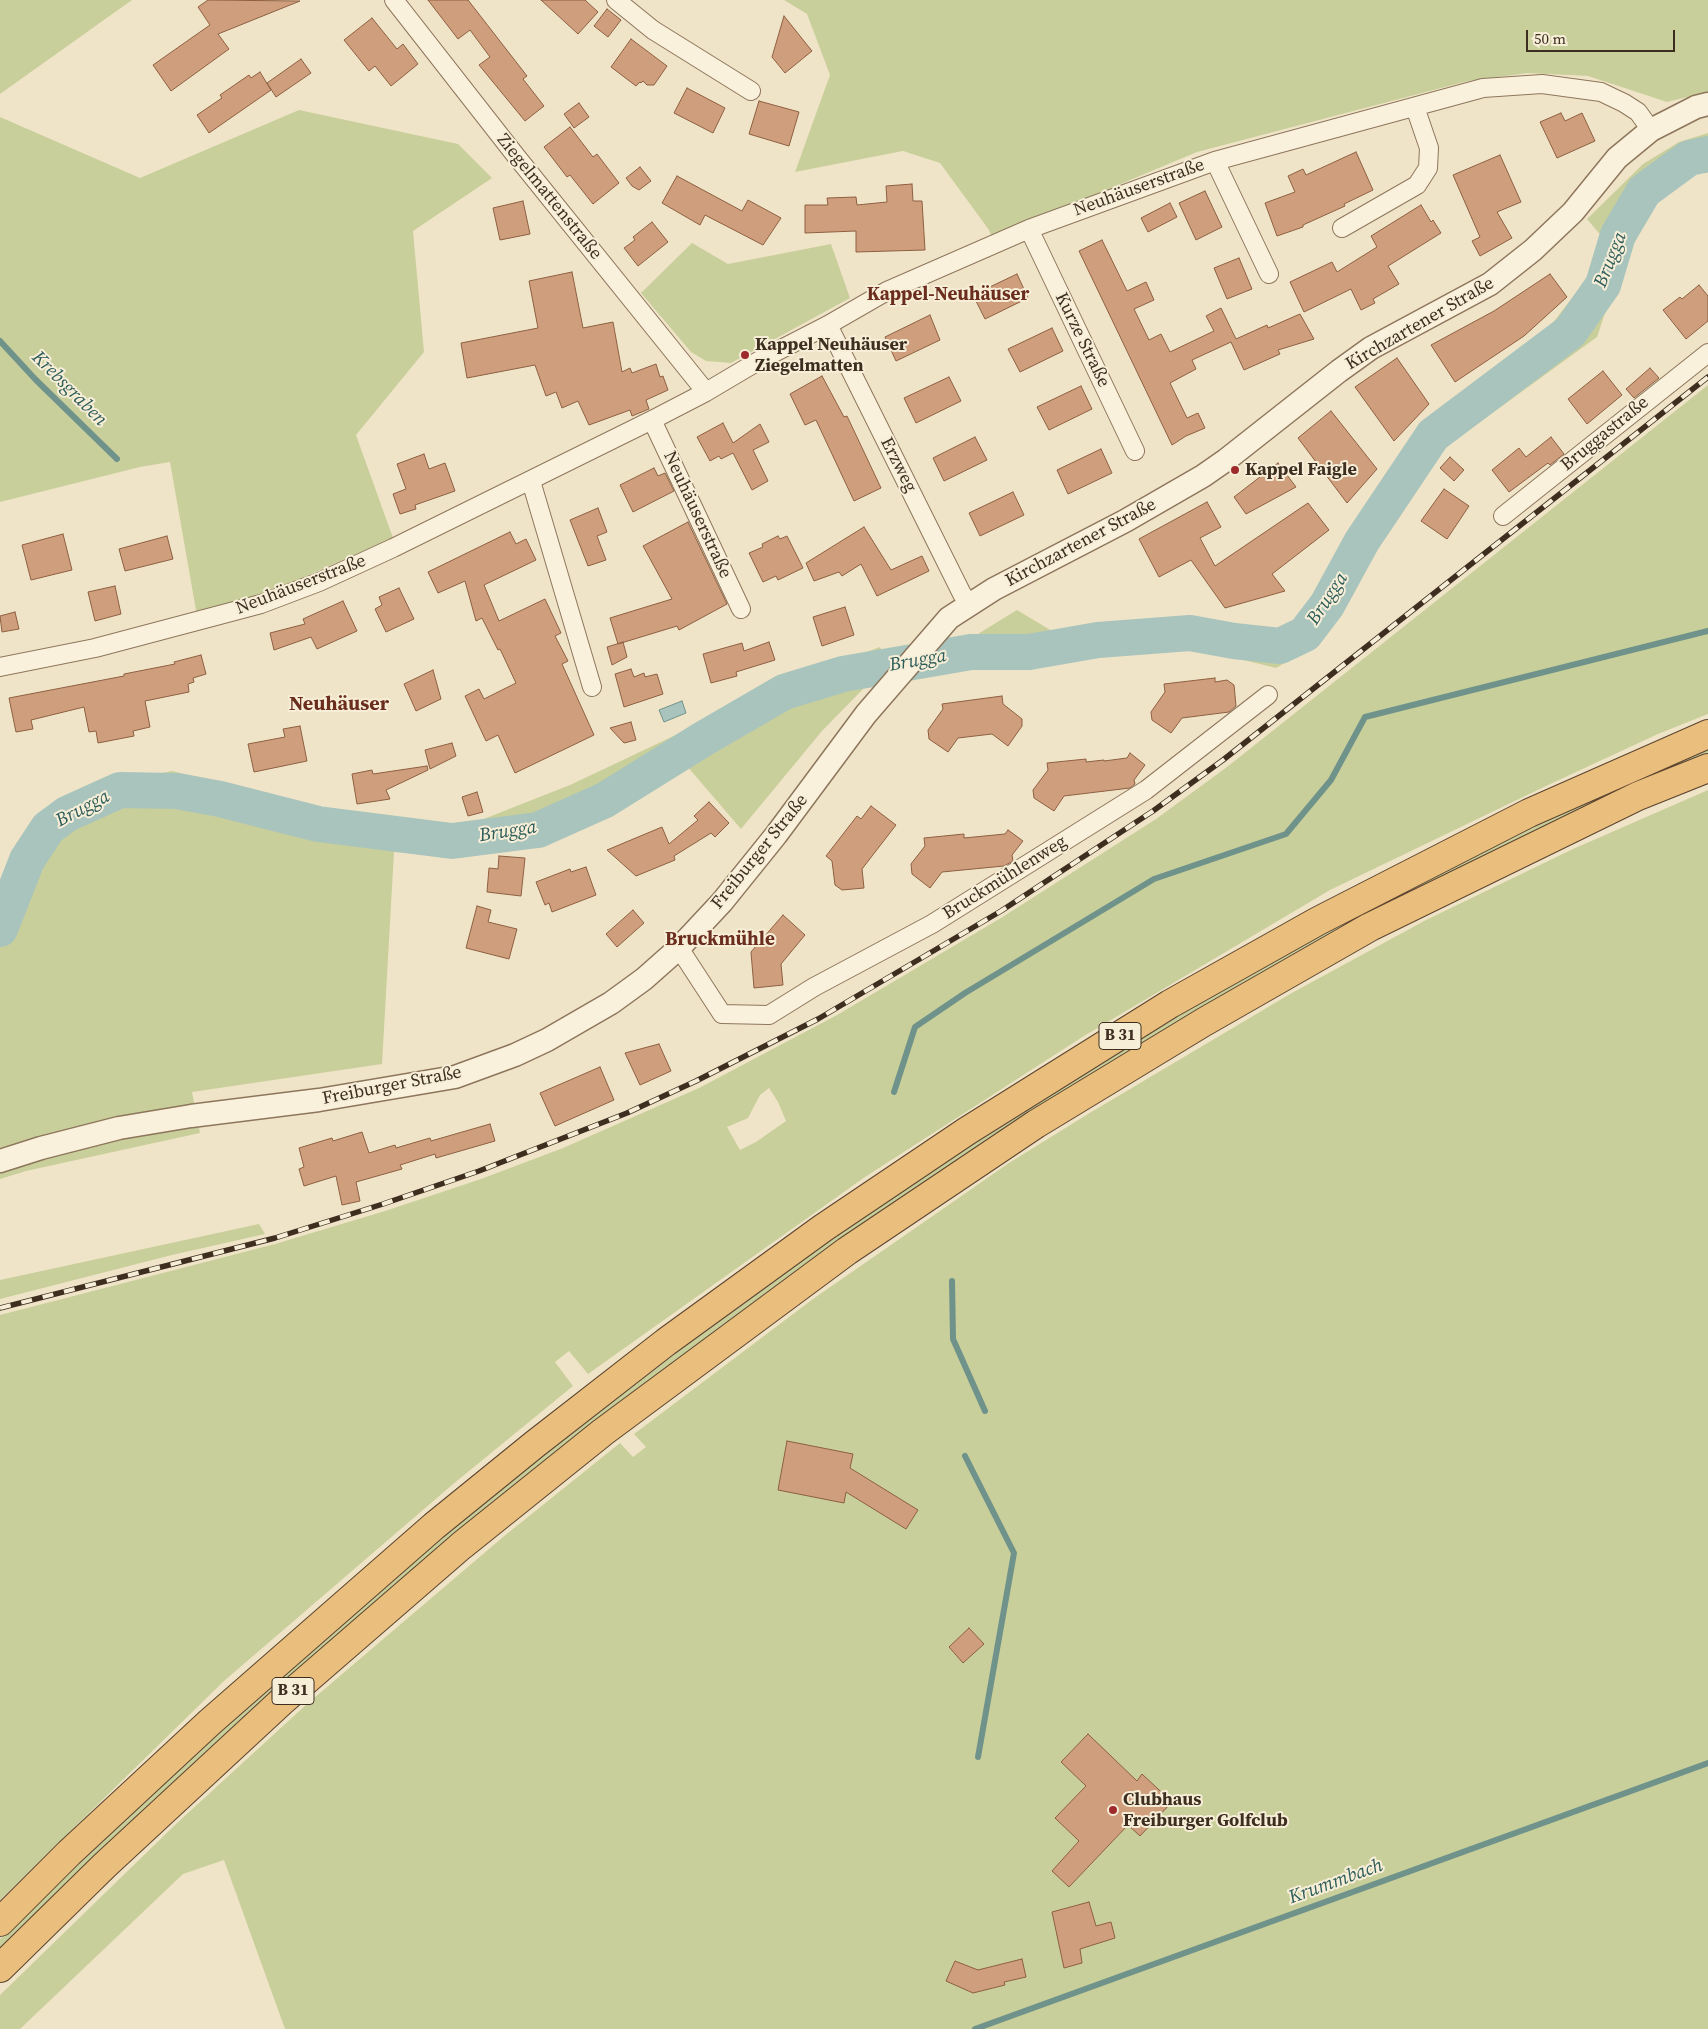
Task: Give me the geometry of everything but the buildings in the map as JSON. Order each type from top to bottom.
[{"type":"highway","name":"B 31","points":[[0,1922],[69,1853],[210,1722],[434,1526],[666,1342],[823,1228],[967,1131],[1170,1004],[1318,921],[1529,813],[1708,734]]},
{"type":"highway","name":"B 31","points":[[0,1968],[105,1865],[280,1702],[461,1546],[603,1432],[847,1251],[1036,1124],[1204,1022],[1370,927],[1638,796],[1708,768]]},
{"type":"street","name":"Ziegelmattenstraße","points":[[394,0],[516,156],[706,392]]},
{"type":"street","points":[[616,0],[653,30],[751,91]]},
{"type":"street","name":"Neuhäuserstraße","points":[[0,667],[95,648],[261,604],[319,582],[377,556],[652,420],[828,325],[886,291],[1029,230],[1215,161],[1483,88],[1542,84],[1601,92],[1638,112],[1651,130]]},
{"type":"street","name":"Kirchzartener Straße","points":[[915,656],[941,626],[969,604],[1203,476],[1371,348],[1490,284],[1533,250],[1573,212],[1617,158],[1651,130],[1696,107],[1708,104]]},
{"type":"street","points":[[1342,228],[1417,185],[1428,168],[1429,148],[1415,107]]},
{"type":"street","points":[[1215,161],[1269,274]]},
{"type":"street","name":"Kurze Straße","points":[[1029,230],[1135,451]]},
{"type":"street","name":"Erzweg","points":[[828,325],[962,594],[969,604]]},
{"type":"street","name":"Bruggastraße","points":[[1503,516],[1708,353]]},
{"type":"street","name":"Neuhäuserstraße","points":[[652,420],[741,609]]},
{"type":"street","points":[[530,481],[592,687]]},
{"type":"street","name":"Freiburger Straße","points":[[0,1161],[41,1148],[119,1128],[192,1116],[319,1100],[455,1077],[515,1055],[574,1026],[611,1003],[644,979],[679,948],[722,902],[776,835],[890,685],[915,656]]},
{"type":"street","name":"Bruckmühlenweg","points":[[679,948],[722,1014],[769,1016],[814,987],[932,924],[1146,790],[1268,695]]},
{"type":"green space","points":[[0,0],[132,0],[0,94]]},
{"type":"green space","points":[[784,0],[1708,0],[1708,92],[1667,102],[1588,76],[1528,73],[1468,81],[1197,152],[992,238],[989,230],[940,163],[903,151],[795,172],[830,75],[807,14]]},
{"type":"green space","points":[[299,110],[458,144],[492,178],[413,231],[424,352],[356,435],[393,538],[263,595],[197,616],[170,462],[140,467],[0,502],[0,117],[140,178]]},
{"type":"green space","points":[[1708,133],[1708,162],[1685,171],[1654,201],[1615,283],[1597,337],[1430,460],[1333,625],[1309,649],[1276,668],[1155,638],[1059,657],[950,668],[935,672],[960,645],[1017,610],[1057,634],[1154,621],[1282,637],[1316,622],[1400,472],[1450,408],[1536,345],[1591,273],[1603,238],[1587,219],[1643,164],[1679,142]]},
{"type":"green space","points":[[692,243],[728,264],[831,244],[850,298],[731,363],[706,361],[691,352],[641,293]]},
{"type":"green space","points":[[1708,385],[1708,714],[1658,734],[1546,786],[1330,890],[1084,1036],[865,1177],[588,1374],[569,1351],[555,1362],[573,1386],[452,1485],[224,1681],[0,1900],[0,1315],[275,1244],[385,1211],[481,1179],[563,1148],[699,1088],[837,1015],[1001,918],[1156,819],[1227,767]],"holes":[[[769,1088],[778,1102],[786,1121],[756,1142],[740,1150],[727,1127],[748,1118],[760,1095]]]},
{"type":"green space","points":[[880,647],[888,660],[866,686],[822,731],[741,829],[686,765],[630,801],[581,826],[540,838],[476,851],[424,854],[394,852],[382,1064],[192,1092],[200,1133],[26,1171],[0,1179],[0,911],[16,863],[51,812],[107,784],[172,771],[341,813],[422,821],[447,826],[476,822],[570,785],[792,680]]},
{"type":"green space","points":[[1708,748],[1708,757],[1644,784],[841,1241],[759,1299],[591,1428],[441,1547],[326,1645],[145,1811],[0,1951],[0,1939],[205,1743],[435,1540],[583,1421],[756,1292],[949,1158],[1133,1042],[1294,947],[1529,826]]},
{"type":"green space","points":[[1708,790],[1708,2029],[285,2029],[224,1860],[183,1874],[20,2029],[0,2029],[0,1995],[176,1824],[307,1704],[503,1537],[620,1443],[633,1457],[646,1447],[634,1434],[813,1299],[1009,1163],[1290,994],[1426,920],[1573,849]]},
{"type":"green space","points":[[259,1224],[265,1234],[172,1255],[0,1299],[0,1280]]},
{"type":"water","points":[[682,701],[686,713],[664,722],[659,710]]},
{"type":"waterway","name":"Brugga","points":[[0,929],[27,860],[48,828],[67,814],[120,790],[177,791],[220,799],[318,824],[452,841],[538,830],[605,800],[703,739],[784,692],[843,674],[971,652],[1029,652],[1098,640],[1190,633],[1234,641],[1280,646],[1305,634],[1327,605],[1362,541],[1433,435],[1570,332],[1603,285],[1618,235],[1644,191],[1689,158],[1708,154]]},
{"type":"waterway","name":"Krebsgraben","points":[[0,341],[36,380],[117,459]]},
{"type":"waterway","points":[[894,1092],[915,1027],[965,993],[1154,879],[1286,834],[1331,780],[1365,717],[1708,631]]},
{"type":"waterway","points":[[952,1281],[953,1339],[985,1411]]},
{"type":"waterway","points":[[965,1456],[1014,1553],[978,1757]]},
{"type":"waterway","name":"Krummbach","points":[[975,2029],[1708,1763]]},
{"type":"railway","points":[[0,1308],[275,1238],[479,1171],[627,1113],[696,1081],[818,1019],[1001,911],[1153,811],[1223,760],[1708,377]]},
{"type":"place","name":"Kappel Neuhäuser Ziegelmatten","points":[[745,355]]},
{"type":"place","name":"Kappel Faigle","points":[[1235,470]]},
{"type":"place","name":"Clubhaus Freiburger Golfclub","points":[[1113,1810]]},
{"type":"district","name":"Kappel-Neuhäuser","points":[[948,295]]},
{"type":"district","name":"Neuhäuser","points":[[339,705]]},
{"type":"district","name":"Bruckmühle","points":[[720,940]]}]
